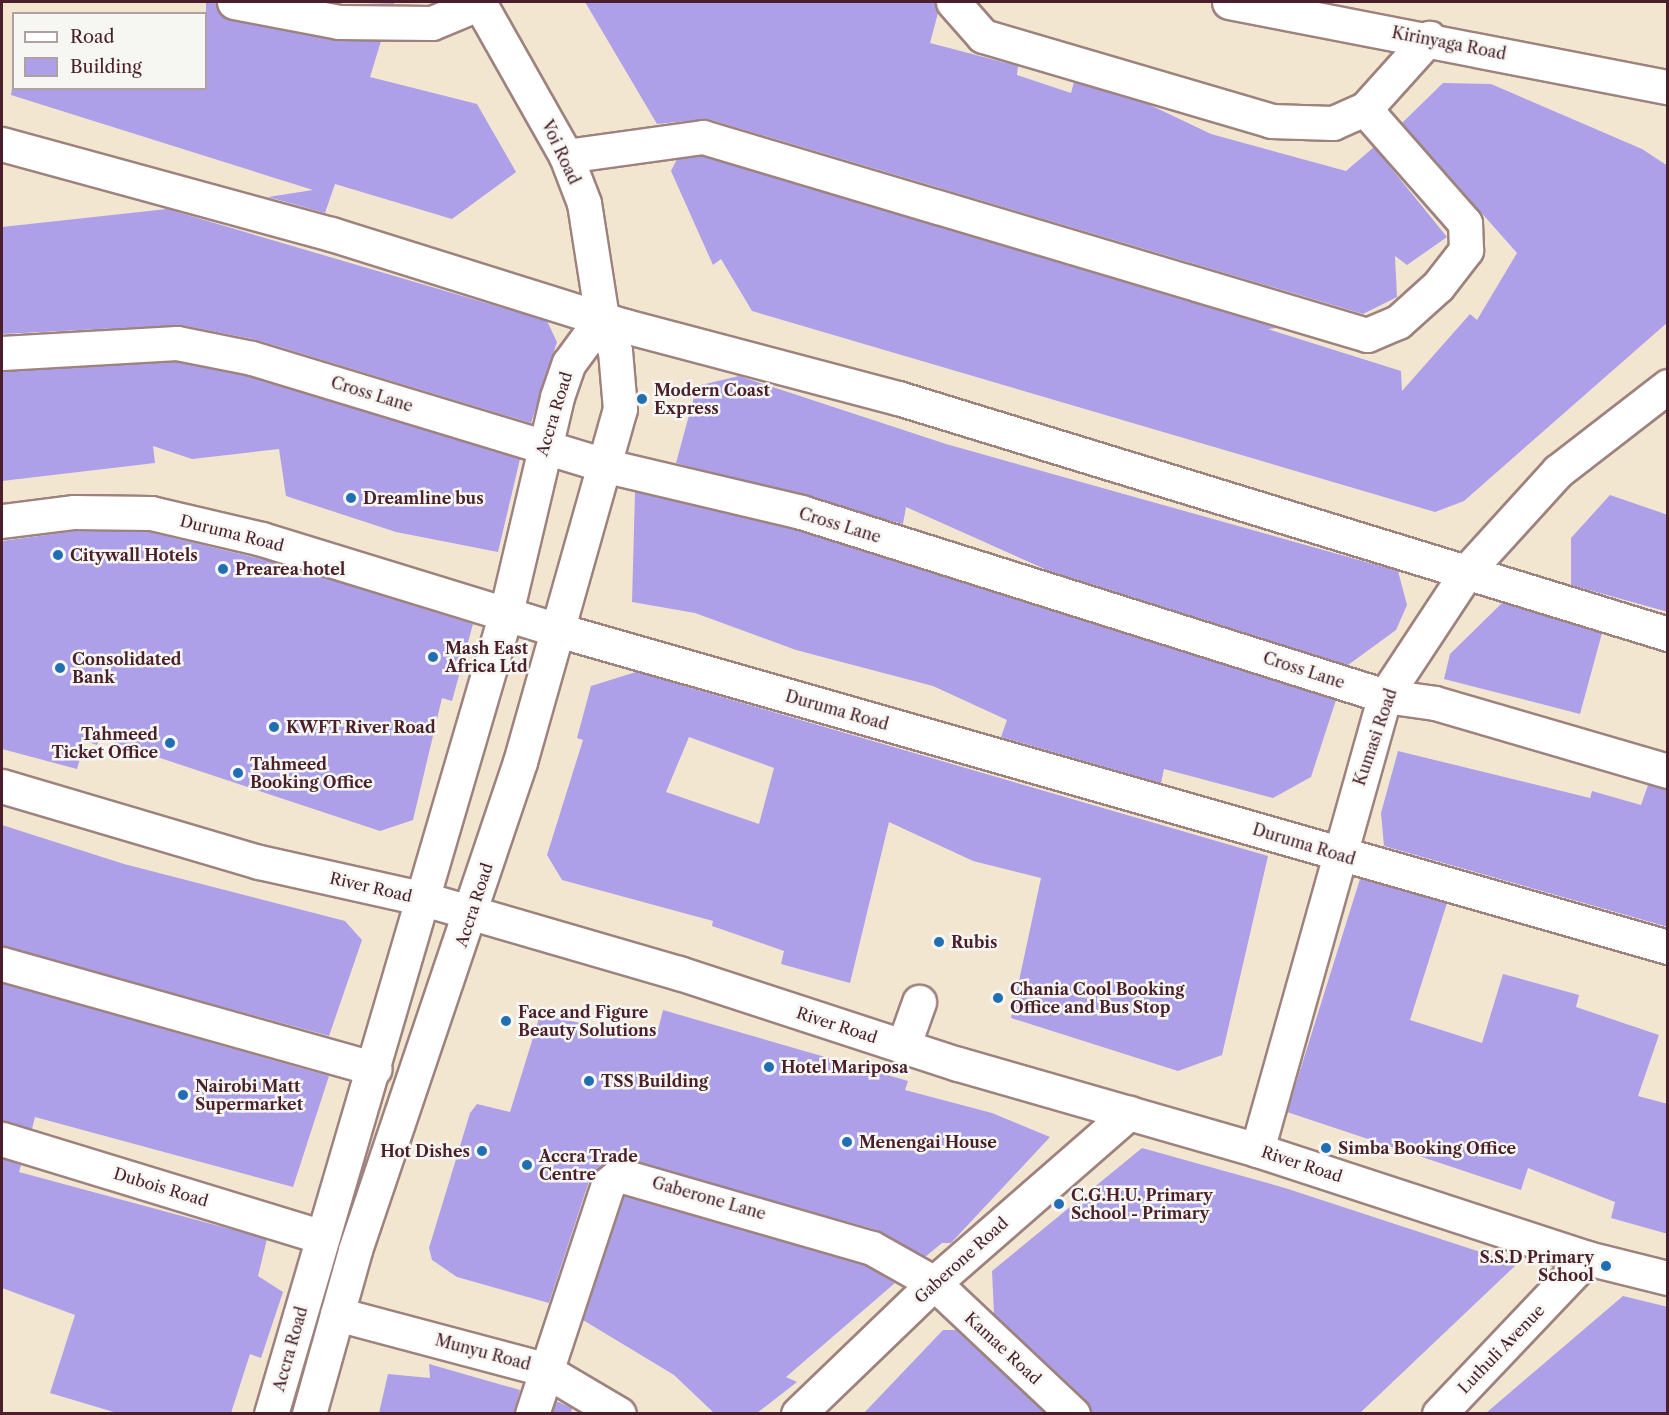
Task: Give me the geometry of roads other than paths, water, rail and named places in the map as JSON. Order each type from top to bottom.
[{"type":"street","points":[[234,2],[339,22],[432,23],[480,2]]},
{"type":"street","name":"Voi Road","points":[[480,2],[566,156],[584,203],[602,318]]},
{"type":"street","points":[[953,2],[983,36],[1271,121],[1333,123],[1365,109],[1430,38]]},
{"type":"street","name":"Kirinyaga Road","points":[[1230,2],[1430,38],[1668,87]]},
{"type":"street","points":[[566,156],[703,137],[1367,335],[1398,322],[1437,286],[1466,250],[1465,223],[1365,109]]},
{"type":"street","points":[[2,144],[332,234],[602,318],[898,398],[1468,570],[1668,634]]},
{"type":"street","name":"Accra Road","points":[[271,1413],[320,1236],[375,1069],[506,613],[543,445],[569,363],[602,318]]},
{"type":"street","name":"Accra Road","points":[[309,1413],[337,1314],[472,912],[607,466],[620,409],[619,378],[602,318]]},
{"type":"street","name":"Cross Lane","points":[[2,353],[177,343],[252,358],[607,466],[801,513],[1385,696],[1435,703],[1668,771]]},
{"type":"street","name":"Kumasi Road","points":[[1257,1150],[1385,696],[1468,570],[1558,471],[1668,387]]},
{"type":"street","name":"Duruma Road","points":[[2,521],[74,512],[151,513],[262,539],[558,630],[1668,947]]},
{"type":"street","name":"River Road","points":[[2,786],[259,862],[472,912],[903,1047],[1257,1150],[1587,1258],[1668,1278]]},
{"type":"street","points":[[2,964],[375,1069]]},
{"type":"street","points":[[903,1047],[919,1002]]},
{"type":"street","name":"Gaberone Road","points":[[798,1413],[934,1282],[1129,1113]]},
{"type":"street","name":"Dubois Road","points":[[2,1139],[320,1236]]},
{"type":"street","name":"Gaberone Lane","points":[[532,1413],[543,1369],[608,1184],[619,1175],[832,1233],[934,1282]]},
{"type":"street","name":"Luthuli Avenue","points":[[1439,1413],[1587,1258]]},
{"type":"street","name":"Kamae Road","points":[[934,1282],[1072,1413]]},
{"type":"street","name":"Munyu Road","points":[[337,1314],[543,1369],[619,1413]]},
{"type":"place","name":"Modern Coast Express","points":[[642,399]]},
{"type":"place","name":"Dreamline bus","points":[[351,498]]},
{"type":"place","name":"Citywall Hotels","points":[[58,555]]},
{"type":"place","name":"Prearea hotel","points":[[223,569]]},
{"type":"place","name":"Mash East Africa Ltd","points":[[433,657]]},
{"type":"place","name":"Consolidated Bank","points":[[60,668]]},
{"type":"place","name":"KWFT River Road","points":[[274,727]]},
{"type":"place","name":"Tahmeed Ticket Office","points":[[170,743]]},
{"type":"place","name":"Tahmeed Booking Office","points":[[238,773]]},
{"type":"place","name":"Rubis","points":[[939,942]]},
{"type":"place","name":"Chania Cool Booking Office and Bus Stop","points":[[998,998]]},
{"type":"place","name":"Face and Figure Beauty Solutions","points":[[506,1021]]},
{"type":"place","name":"Hotel Mariposa","points":[[769,1067]]},
{"type":"place","name":"TSS Building","points":[[589,1081]]},
{"type":"place","name":"Nairobi Matt Supermarket","points":[[183,1095]]},
{"type":"place","name":"Menengai House","points":[[847,1142]]},
{"type":"place","name":"Simba Booking Office","points":[[1326,1148]]},
{"type":"place","name":"Hot Dishes","points":[[482,1151]]},
{"type":"place","name":"Accra Trade Centre","points":[[527,1165]]},
{"type":"place","name":"C.G.H.U. Primary School - Primary","points":[[1059,1204]]},
{"type":"place","name":"S.S.D Primary School","points":[[1606,1266]]}]
